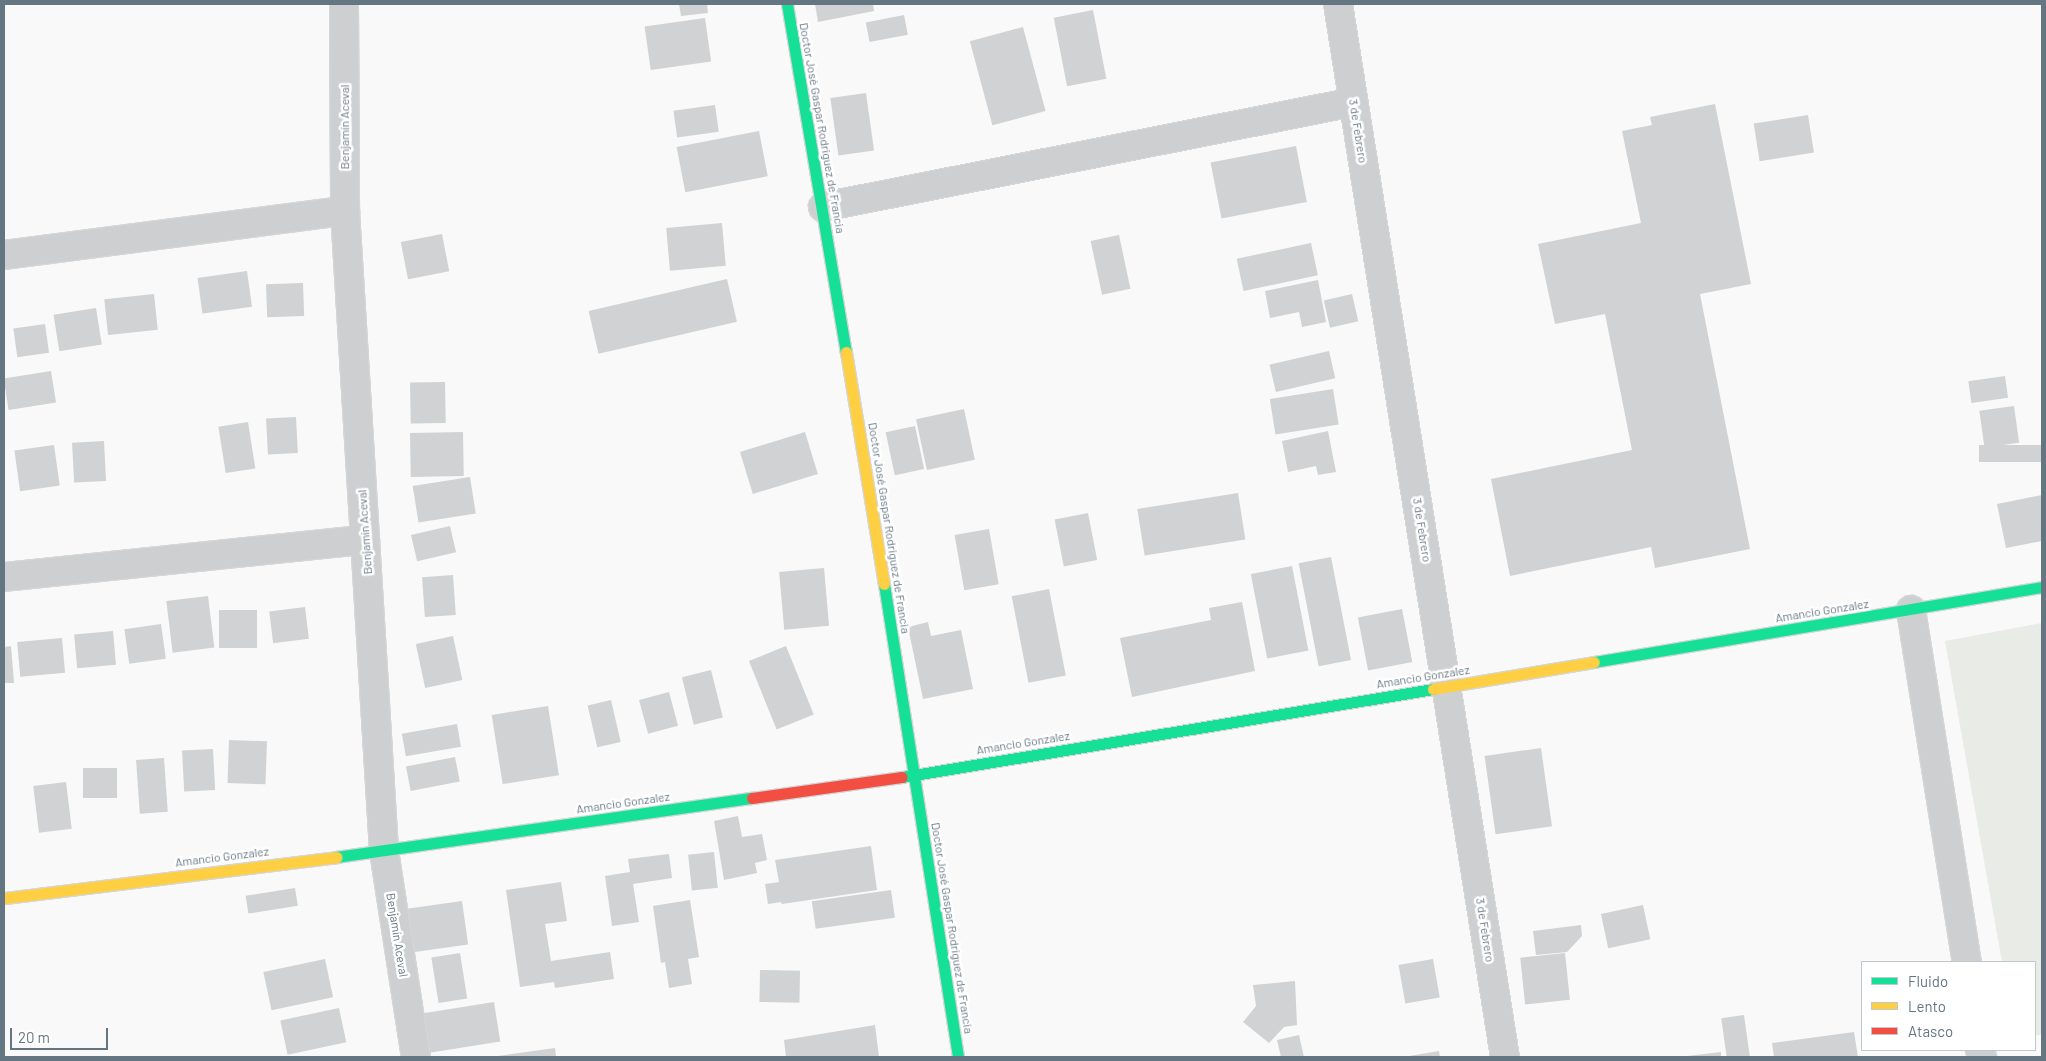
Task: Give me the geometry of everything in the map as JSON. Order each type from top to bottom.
[{"type":"street","name":"Benjamín Aceval","points":[[344,4],[345,211],[384,851],[416,1057]]},
{"type":"street","name":"Doctor José Gaspar Rodriguez de Francia","points":[[787,4],[823,207],[958,1057]]},
{"type":"street","name":"3 de Febrero","points":[[1338,4],[1506,1057]]},
{"type":"street","points":[[823,207],[1354,102]]},
{"type":"street","points":[[4,255],[345,211]]},
{"type":"street","points":[[4,577],[365,540]]},
{"type":"street","name":"Amancio Gonzalez","points":[[4,898],[384,851],[914,775],[2042,587]]},
{"type":"street","points":[[1911,610],[1967,961]]},
{"type":"shaded area","points":[[2042,623],[2042,1034],[2036,1036],[2036,961],[2002,961],[1945,641]]},
{"type":"building","points":[[679,4],[707,4],[708,13],[681,16]]},
{"type":"building","points":[[815,4],[873,4],[874,11],[818,22]]},
{"type":"building","points":[[1093,10],[1106,79],[1067,86],[1054,18]]},
{"type":"building","points":[[904,15],[908,35],[870,42],[866,22]]},
{"type":"building","points":[[705,18],[711,62],[651,70],[645,26]]},
{"type":"building","points":[[1023,27],[1046,111],[992,125],[970,41]]},
{"type":"building","points":[[866,93],[874,150],[838,155],[830,98]]},
{"type":"building","points":[[1715,104],[1751,284],[1700,294],[1750,549],[1655,568],[1651,547],[1510,576],[1491,479],[1632,450],[1605,314],[1555,324],[1538,244],[1641,223],[1622,131],[1652,125],[1650,117]]},
{"type":"building","points":[[715,105],[719,132],[677,138],[673,111]]},
{"type":"building","points":[[1808,115],[1814,153],[1760,161],[1754,124]]},
{"type":"building","points":[[759,131],[768,176],[685,192],[677,147]]},
{"type":"building","points":[[1296,146],[1307,202],[1221,219],[1211,163]]},
{"type":"building","points":[[722,223],[726,266],[670,271],[666,228]]},
{"type":"building","points":[[442,234],[449,271],[408,279],[401,242]]},
{"type":"building","points":[[1119,235],[1130,289],[1102,295],[1091,241]]},
{"type":"building","points":[[1311,243],[1318,275],[1244,291],[1237,259]]},
{"type":"building","points":[[247,271],[252,307],[202,314],[197,278]]},
{"type":"building","points":[[727,279],[737,322],[599,354],[589,311]]},
{"type":"building","points":[[1318,280],[1326,322],[1302,327],[1299,312],[1270,318],[1265,291]]},
{"type":"building","points":[[303,283],[304,316],[267,317],[266,284]]},
{"type":"building","points":[[154,294],[158,330],[108,335],[104,299]]},
{"type":"building","points":[[1352,294],[1358,321],[1330,328],[1324,301]]},
{"type":"building","points":[[96,308],[102,345],[59,351],[54,315]]},
{"type":"building","points":[[45,324],[49,353],[17,357],[13,328]]},
{"type":"building","points":[[1329,351],[1335,378],[1276,392],[1270,365]]},
{"type":"building","points":[[51,371],[56,403],[9,410],[4,378]]},
{"type":"building","points":[[2005,376],[2008,398],[1971,403],[1968,381]]},
{"type":"building","points":[[445,382],[446,423],[411,424],[410,383]]},
{"type":"building","points":[[1333,389],[1339,425],[1275,435],[1270,399]]},
{"type":"building","points":[[2014,406],[2019,443],[1984,448],[1979,411]]},
{"type":"building","points":[[964,409],[975,460],[927,470],[916,419]]},
{"type":"building","points":[[296,417],[298,453],[268,455],[266,419]]},
{"type":"building","points":[[248,422],[255,468],[226,473],[218,427]]},
{"type":"building","points":[[915,426],[924,469],[895,475],[886,432]]},
{"type":"building","points":[[1328,431],[1336,472],[1318,475],[1316,466],[1288,472],[1282,441]]},
{"type":"building","points":[[463,432],[464,476],[411,477],[410,433]]},
{"type":"building","points":[[805,432],[818,474],[753,494],[740,452]]},
{"type":"building","points":[[104,441],[106,481],[74,483],[72,443]]},
{"type":"building","points":[[54,445],[60,486],[20,491],[14,451]]},
{"type":"building","points":[[1979,445],[2042,445],[2042,462],[1979,462]]},
{"type":"building","points":[[470,477],[476,514],[419,523],[413,486]]},
{"type":"building","points":[[1238,493],[1245,539],[1145,555],[1137,509]]},
{"type":"building","points":[[2042,495],[2042,541],[2006,548],[1997,504]]},
{"type":"building","points":[[1088,513],[1097,560],[1064,567],[1055,519]]},
{"type":"building","points":[[450,526],[456,552],[417,561],[411,535]]},
{"type":"building","points":[[989,529],[999,584],[964,590],[955,535]]},
{"type":"building","points":[[1331,557],[1351,660],[1319,666],[1299,563]]},
{"type":"building","points":[[1292,566],[1308,650],[1267,658],[1251,574]]},
{"type":"building","points":[[824,568],[829,626],[784,630],[779,572]]},
{"type":"building","points":[[453,575],[456,615],[425,617],[422,577]]},
{"type":"building","points":[[1049,589],[1066,675],[1028,683],[1012,596]]},
{"type":"building","points":[[208,596],[214,648],[173,653],[166,601]]},
{"type":"building","points":[[1242,602],[1255,671],[1132,697],[1120,638],[1211,620],[1209,608]]},
{"type":"building","points":[[305,607],[309,639],[273,643],[269,611]]},
{"type":"building","points":[[1402,609],[1412,662],[1368,671],[1358,618]]},
{"type":"building","points":[[219,610],[257,610],[257,648],[219,648]]},
{"type":"building","points":[[928,622],[931,636],[961,630],[973,689],[923,699],[908,627]]},
{"type":"building","points":[[161,624],[166,659],[129,664],[124,629]]},
{"type":"building","points":[[113,631],[116,665],[77,668],[74,634]]},
{"type":"building","points":[[453,636],[462,680],[425,688],[416,644]]},
{"type":"building","points":[[62,638],[65,673],[20,677],[17,642]]},
{"type":"building","points":[[11,646],[14,683],[4,683],[4,647]]},
{"type":"building","points":[[786,646],[814,715],[777,730],[749,661]]},
{"type":"building","points":[[711,670],[723,718],[694,725],[682,677]]},
{"type":"building","points":[[669,692],[678,726],[648,734],[639,700]]},
{"type":"building","points":[[611,700],[621,742],[597,747],[588,705]]},
{"type":"building","points":[[548,706],[559,775],[503,784],[492,715]]},
{"type":"building","points":[[457,724],[461,747],[406,756],[402,734]]},
{"type":"building","points":[[229,740],[267,741],[265,784],[227,783]]},
{"type":"building","points":[[1541,748],[1552,826],[1496,834],[1485,756]]},
{"type":"building","points":[[213,749],[215,790],[184,792],[182,751]]},
{"type":"building","points":[[455,757],[460,782],[411,791],[406,767]]},
{"type":"building","points":[[164,758],[168,812],[140,814],[136,760]]},
{"type":"building","points":[[83,768],[117,768],[117,798],[83,798]]},
{"type":"building","points":[[66,782],[72,829],[39,833],[33,786]]},
{"type":"building","points":[[738,816],[742,837],[762,834],[767,860],[755,863],[757,873],[724,880],[714,821]]},
{"type":"building","points":[[871,846],[877,890],[782,904],[781,902],[768,904],[765,884],[779,882],[775,860]]},
{"type":"building","points":[[714,852],[718,888],[692,891],[688,855]]},
{"type":"building","points":[[669,854],[672,878],[633,884],[639,922],[612,926],[605,876],[630,872],[628,859]]},
{"type":"building","points":[[561,882],[567,921],[545,924],[551,961],[610,952],[614,979],[555,988],[554,982],[520,987],[506,890]]},
{"type":"building","points":[[295,888],[298,906],[248,914],[246,896]]},
{"type":"building","points":[[891,890],[895,918],[816,929],[812,901]]},
{"type":"building","points":[[690,900],[699,957],[688,959],[692,984],[669,988],[665,962],[661,963],[653,906]]},
{"type":"building","points":[[462,901],[468,945],[406,953],[400,910]]},
{"type":"building","points":[[1643,905],[1650,939],[1608,948],[1601,914]]},
{"type":"building","points":[[1581,925],[1582,936],[1567,952],[1536,955],[1533,931]]},
{"type":"building","points":[[460,953],[467,998],[439,1003],[431,958]]},
{"type":"building","points":[[1565,953],[1570,1000],[1525,1004],[1520,958]]},
{"type":"building","points":[[325,959],[333,997],[271,1010],[263,972]]},
{"type":"building","points":[[1433,959],[1440,997],[1405,1003],[1399,965]]},
{"type":"building","points":[[760,970],[800,971],[799,1003],[759,1002]]},
{"type":"building","points":[[1295,981],[1297,1025],[1284,1027],[1269,1043],[1243,1022],[1256,1006],[1253,985]]},
{"type":"building","points":[[494,1002],[500,1042],[428,1053],[422,1013]]},
{"type":"building","points":[[339,1008],[346,1042],[288,1055],[280,1020]]},
{"type":"building","points":[[1744,1015],[1750,1057],[1727,1057],[1721,1018]]},
{"type":"building","points":[[875,1025],[879,1057],[786,1057],[784,1040]]},
{"type":"building","points":[[1854,1032],[1858,1057],[1774,1057],[1772,1043]]},
{"type":"building","points":[[1299,1035],[1304,1057],[1281,1057],[1277,1040]]},
{"type":"building","points":[[555,1048],[556,1057],[498,1057],[498,1056]]},
{"type":"building","points":[[1439,1051],[1440,1057],[1409,1057],[1409,1056]]},
{"type":"building","points":[[1721,1052],[1721,1057],[1687,1056]]},
{"type":"traffic: fast","points":[[787,4],[846,352]]},
{"type":"traffic: fast","points":[[884,584],[958,1057]]},
{"type":"traffic: fast","points":[[1594,662],[2042,587]]},
{"type":"traffic: fast","points":[[902,777],[1433,689]]},
{"type":"traffic: fast","points":[[336,857],[752,798]]},
{"type":"traffic: slow","points":[[846,352],[884,584]]},
{"type":"traffic: slow","points":[[1433,689],[1594,662]]},
{"type":"traffic: slow","points":[[4,898],[336,857]]},
{"type":"traffic: jam","points":[[752,798],[902,777]]}]
